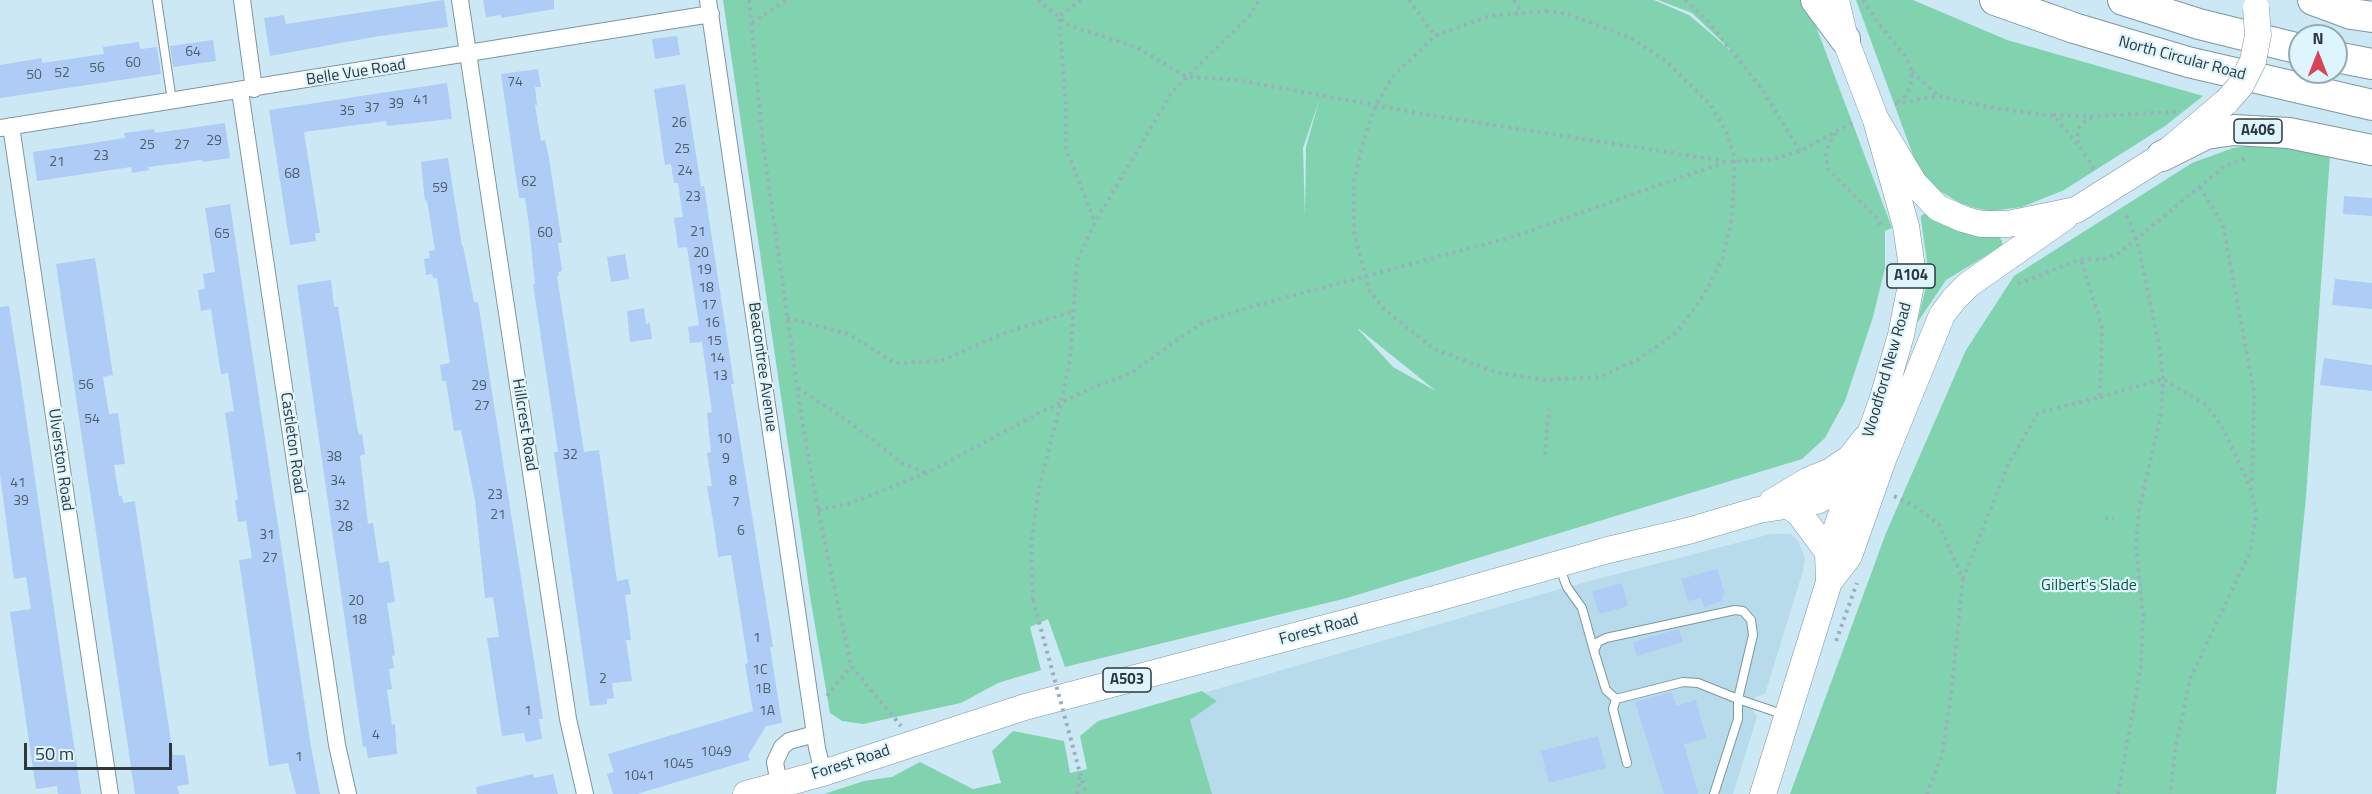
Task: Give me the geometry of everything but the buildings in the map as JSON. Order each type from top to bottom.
[{"type":"highway","points":[[1816,0],[1845,39]]},
{"type":"highway","name":"North Circular Road","points":[[1995,0],[2074,28],[2188,62],[2372,105]]},
{"type":"highway","points":[[2123,0],[2199,24],[2288,46]]},
{"type":"highway","points":[[2313,0],[2351,14],[2372,17]]},
{"type":"highway","points":[[2348,59],[2372,64]]},
{"type":"highway","name":"A406","points":[[2162,156],[2206,134],[2234,130],[2289,133],[2372,150]]},
{"type":"main road","points":[[1836,0],[1864,122],[1920,191],[1938,208],[1981,224],[2004,224],[2076,210]]},
{"type":"main road","name":"Woodford New Road","points":[[1829,582],[1849,556],[1884,457],[1934,333],[1954,299],[2001,261],[2162,156],[2227,101],[2241,85],[2253,61],[2258,35],[2255,4]]},
{"type":"main road","name":"Woodford New Road","points":[[1763,794],[1829,582],[1828,552],[1872,430],[1901,335],[1911,290],[1911,261],[1906,226],[1864,122]]},
{"type":"main road","name":"A503","points":[[1760,510],[1850,458],[1872,430]]},
{"type":"main road","name":"Forest Road","points":[[746,794],[823,773],[1025,707],[1760,510],[1817,501],[1836,491],[1884,457]]},
{"type":"main road","points":[[1789,506],[1799,513],[1828,552]]},
{"type":"street","name":"Castleton Road","points":[[242,0],[247,90],[336,734],[348,794]]},
{"type":"street","name":"Hillcrest Road","points":[[460,0],[566,708],[585,794]]},
{"type":"street","name":"Belle Vue Road","points":[[6,127],[468,54],[709,7]]},
{"type":"street","name":"Beacontree Avenue","points":[[709,7],[812,714],[823,773]]},
{"type":"street","name":"Ulverston Road","points":[[6,127],[110,794]]},
{"type":"street","points":[[779,785],[775,762],[782,747],[789,741],[815,734]]},
{"type":"lane","points":[[157,0],[172,101]]},
{"type":"lane","points":[[1559,565],[1567,587],[1582,608],[1606,690],[1616,699]]},
{"type":"lane","points":[[1594,651],[1598,642],[1606,638],[1735,610],[1743,611],[1751,620],[1753,635],[1738,699],[1738,719],[1714,794]]},
{"type":"lane","points":[[1616,699],[1683,682],[1698,683],[1788,716]]},
{"type":"lane","points":[[1616,699],[1613,709],[1627,763]]},
{"type":"path","points":[[749,0],[763,144],[787,318],[818,510],[851,666],[902,726]]},
{"type":"path","points":[[752,23],[786,0]]},
{"type":"path","points":[[1038,0],[1068,25],[1136,47],[1187,77],[1237,80],[1429,115],[1725,162]]},
{"type":"path","points":[[1059,16],[1081,0]]},
{"type":"path","points":[[1086,794],[1033,600],[1031,543],[1039,488],[1070,360],[1077,261],[1095,222],[1172,92],[1250,15],[1259,0]]},
{"type":"path","points":[[1409,0],[1435,36]]},
{"type":"path","points":[[1514,0],[1522,13]]},
{"type":"path","points":[[1685,0],[1708,21],[1761,88],[1800,151]]},
{"type":"path","points":[[1863,0],[1906,57],[1912,71],[1938,96]]},
{"type":"path","points":[[1546,11],[1568,14],[1631,38],[1666,61],[1710,104],[1727,133],[1735,160],[1732,217],[1723,257],[1704,295],[1677,332],[1639,359],[1599,377],[1544,380],[1494,372],[1434,349],[1384,309],[1370,290],[1364,277],[1354,232],[1354,180],[1365,135],[1376,105],[1393,76],[1435,36],[1490,16],[1546,11]]},
{"type":"path","points":[[1059,16],[1066,107],[1066,149],[1095,222]]},
{"type":"path","points":[[1912,71],[1911,85],[1905,96],[1895,104],[1938,96],[1994,108],[2054,116],[2095,170]]},
{"type":"path","points":[[2047,115],[2163,114],[2178,112],[2186,107]]},
{"type":"path","points":[[2079,146],[2077,137],[2079,128],[2093,116]]},
{"type":"path","points":[[818,510],[848,504],[927,473],[1043,411],[1131,373],[1200,324],[1239,310],[1512,237],[1725,162],[1774,159],[1800,151],[1836,132],[1864,122]]},
{"type":"path","points":[[1836,132],[1826,155],[1828,169],[1876,217],[1885,230]]},
{"type":"path","points":[[2018,284],[2081,259],[2102,260],[2119,253],[2225,166],[2246,157],[2258,155]]},
{"type":"path","points":[[2170,794],[2176,746],[2190,679],[2250,552],[2256,515],[2252,489],[2254,392],[2223,225],[2200,187]]},
{"type":"path","points":[[2118,794],[2141,666],[2143,616],[2136,548],[2139,510],[2161,414],[2163,379],[2136,240],[2125,213]]},
{"type":"path","points":[[2081,259],[2102,328],[2100,397]]},
{"type":"path","points":[[787,318],[849,334],[895,363],[941,362],[1007,332],[1075,310]]},
{"type":"path","points":[[1927,794],[1942,755],[1963,579],[2008,465],[2038,413],[2163,379],[2206,405],[2223,428],[2252,489]]},
{"type":"path","points":[[798,388],[851,423],[902,463],[927,473]]},
{"type":"path","points":[[1545,455],[1549,410]]},
{"type":"path","points":[[1890,494],[1917,508],[1939,524],[1952,549],[1963,579]]},
{"type":"path","points":[[2105,518],[2114,519]]},
{"type":"path","points":[[812,714],[851,666]]},
{"type":"path","points":[[1077,794],[1080,773]]},
{"type":"shaded area","points":[[1771,534],[1791,534],[1798,541],[1805,558],[1765,694],[1754,697],[1751,708],[1757,717],[1733,794],[1150,794],[1128,715],[1567,587]]},
{"type":"green space","points":[[723,0],[1654,0],[1689,15],[1736,55],[1692,13],[1658,0],[1801,0],[1817,29],[1892,228],[1885,231],[1885,268],[1873,317],[1845,401],[1825,438],[1802,459],[1347,598],[1065,667],[1048,619],[1030,627],[1041,670],[998,683],[961,703],[863,724],[842,721],[830,713],[811,602]],"holes":[[[1319,101],[1306,147],[1305,217],[1303,148]],[[1359,329],[1436,391],[1393,367]]]},
{"type":"green space","points":[[1856,0],[1913,0],[2007,40],[2203,96],[2165,126],[2064,190],[2022,207],[1991,211],[1975,208],[1960,203],[1930,185],[1914,158]]},
{"type":"green space","name":"Gilbert's Slade","points":[[2253,145],[2277,146],[2330,155],[2306,497],[2276,794],[1790,794],[1886,533],[1966,350],[2014,276],[2192,163],[2233,148]]},
{"type":"green space","points":[[1927,212],[1977,234],[1999,237],[2002,246],[1946,280],[1917,323],[1929,275],[1921,220],[1921,216]]},
{"type":"green space","points":[[1202,691],[1217,701],[1190,720],[1212,794],[824,794],[864,781],[892,777],[920,762],[973,789],[1001,783],[992,751],[1013,731],[1064,741],[1070,773],[1087,769],[1080,736],[1098,721]]}]
